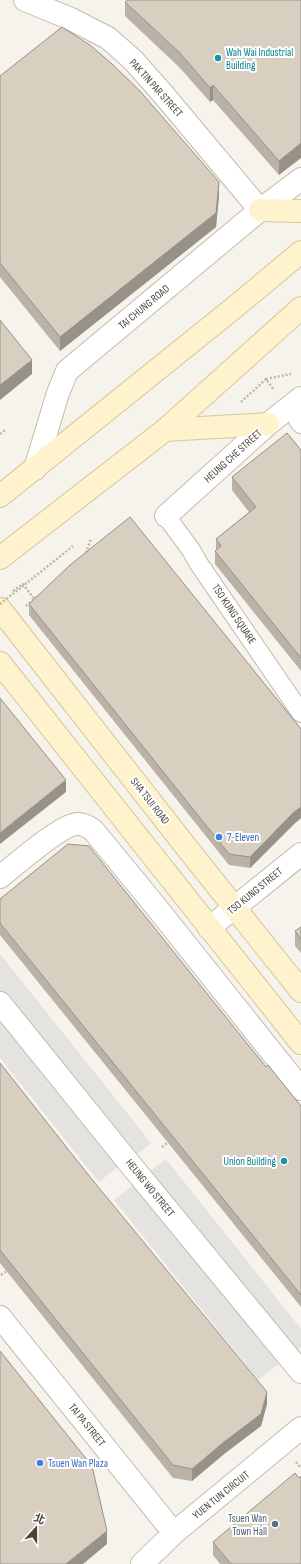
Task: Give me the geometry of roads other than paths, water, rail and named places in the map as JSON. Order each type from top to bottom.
[{"type":"main road","points":[[260,210],[296,211]]},
{"type":"main road","points":[[0,496],[301,252]]},
{"type":"main road","points":[[0,558],[165,430],[301,308]]},
{"type":"main road","points":[[165,430],[268,424]]},
{"type":"main road","name":"SHA TSUI ROAD","points":[[5,608],[235,908],[301,991]]},
{"type":"main road","points":[[0,664],[301,1043]]},
{"type":"street","name":"PAK TIN PAR STREET","points":[[25,0],[71,19],[108,38],[132,60],[163,94],[260,210]]},
{"type":"street","name":"TAI CHUNG ROAD","points":[[35,469],[58,393],[67,371],[260,210],[301,179]]},
{"type":"street","name":"HEUNG CHE STREET","points":[[166,516],[268,424],[301,398]]},
{"type":"street","name":"TSO KUNG SQUARE","points":[[166,516],[191,550],[199,564],[301,713]]},
{"type":"street","points":[[0,877],[62,829],[78,824],[85,825],[93,830],[154,903],[301,1089]]},
{"type":"street","name":"TSO KUNG STREET","points":[[209,928],[301,854]]},
{"type":"street","name":"HEUNG WO STREET","points":[[0,1003],[301,1372]]},
{"type":"street","name":"TAI PA STREET","points":[[0,1317],[174,1533]]},
{"type":"street","name":"YUEN TUN CIRCUIT","points":[[142,1564],[174,1533],[301,1428]]},
{"type":"place","name":"Wah Wai Industrial Building","points":[[218,58]]},
{"type":"place","name":"7-Eleven","points":[[219,837]]},
{"type":"place","name":"Union Building","points":[[284,1161]]},
{"type":"place","name":"Tsuen Wan Plaza","points":[[40,1463]]},
{"type":"place","name":"Tsuen Wan Town Hall","points":[[275,1524]]}]
